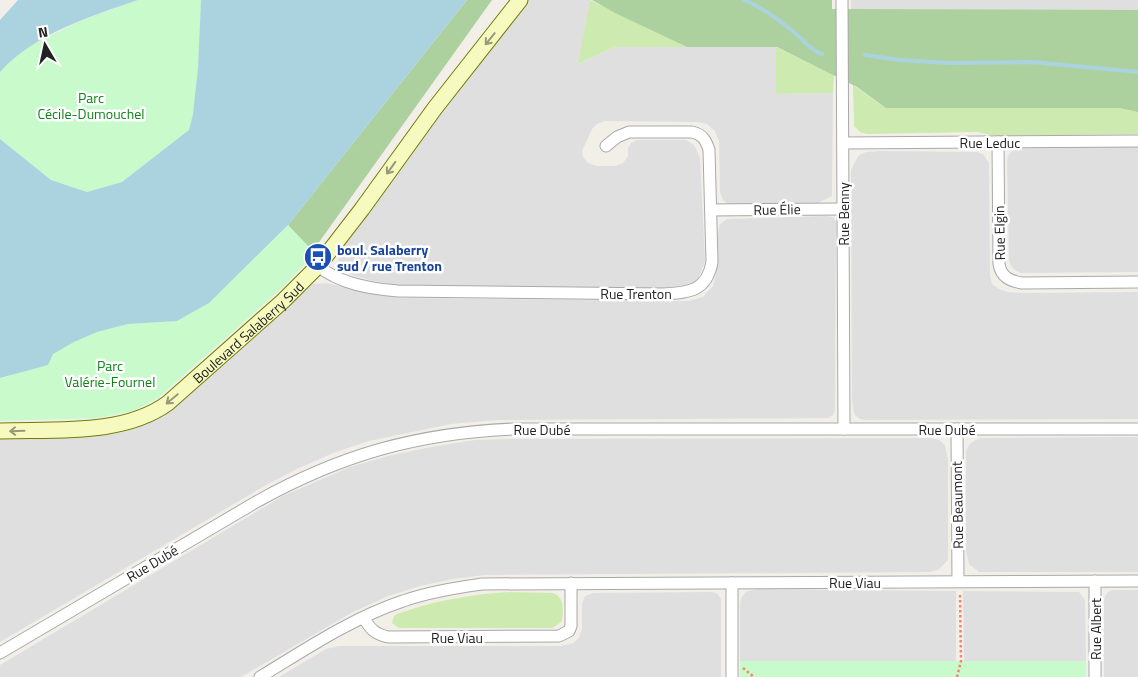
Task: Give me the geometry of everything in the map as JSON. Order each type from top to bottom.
[{"type":"street","name":"Boulevard Salaberry Sud","points":[[0,431],[100,427],[122,424],[151,414],[168,403],[283,301],[318,266],[435,108],[520,0]]},
{"type":"street","name":"Rue Benny","points":[[842,0],[844,429]]},
{"type":"street","name":"Rue Trenton","points":[[318,266],[345,281],[391,290],[682,293],[695,290],[701,286],[711,269],[709,150],[705,139],[697,133],[686,131],[636,131],[623,134],[606,146]]},
{"type":"street","name":"Rue Leduc","points":[[843,143],[1138,141]]},
{"type":"street","name":"Rue Elgin","points":[[998,142],[1000,264],[1005,277],[1022,283],[1138,282]]},
{"type":"street","name":"Rue Élie","points":[[711,210],[843,209]]},
{"type":"street","name":"Rue Dubé","points":[[0,653],[274,492],[335,463],[384,447],[440,435],[506,429],[1138,429]]},
{"type":"street","name":"Rue Beaumont","points":[[957,429],[959,586]]},
{"type":"street","name":"Rue Albert","points":[[1095,581],[1095,677]]},
{"type":"street","name":"Rue Viau","points":[[260,677],[330,635],[364,618],[420,596],[468,586],[571,583],[732,583],[959,586],[1138,581]]},
{"type":"street","name":"Rue Viau","points":[[364,618],[372,630],[381,635],[388,636],[559,636],[569,631],[571,626],[571,583]]},
{"type":"street","points":[[732,583],[732,677]]},
{"type":"path","points":[[957,677],[961,661],[959,586]]},
{"type":"path","points":[[740,666],[754,677]]},
{"type":"shaded area","points":[[525,0],[590,0],[579,64],[615,47],[776,47],[776,94],[833,93],[832,196],[818,203],[729,205],[723,200],[720,192],[719,141],[715,131],[707,124],[697,122],[605,121],[597,124],[592,129],[582,151],[583,157],[588,163],[597,166],[616,166],[623,163],[628,156],[628,148],[631,143],[637,140],[686,140],[694,145],[700,158],[705,261],[698,280],[688,287],[676,289],[400,285],[373,281],[342,271],[338,264],[340,247]]},
{"type":"shaded area","points":[[851,0],[1138,0],[1138,10],[851,10]]},
{"type":"shaded area","points":[[1138,146],[1138,272],[1021,273],[1011,266],[1009,260],[1007,161],[1009,154],[1023,147]]},
{"type":"shaded area","points":[[866,152],[977,152],[983,154],[989,163],[990,276],[992,284],[999,289],[1021,293],[1138,292],[1138,419],[865,420],[855,415],[852,398],[851,170],[858,156]]},
{"type":"shaded area","points":[[833,217],[836,222],[835,410],[833,415],[828,418],[497,420],[451,424],[369,441],[333,453],[266,485],[0,642],[0,437],[139,424],[303,288],[313,284],[327,283],[373,294],[401,298],[688,301],[703,297],[713,286],[716,273],[718,233],[720,224],[727,219]]},
{"type":"shaded area","points":[[1138,437],[1138,572],[979,572],[969,564],[966,551],[966,451],[974,441],[981,438]]},
{"type":"shaded area","points":[[930,438],[939,440],[945,445],[948,460],[948,560],[938,570],[929,572],[485,575],[420,586],[388,596],[351,613],[241,677],[0,677],[0,665],[283,496],[350,467],[388,456],[475,440]]},
{"type":"shaded area","points":[[756,589],[956,591],[956,661],[740,661],[741,598],[746,592]]},
{"type":"shaded area","points":[[1113,590],[1138,590],[1138,677],[1104,677],[1104,602],[1108,592]]},
{"type":"shaded area","points":[[963,591],[1079,592],[1085,600],[1086,661],[964,661]]},
{"type":"shaded area","points":[[713,592],[718,594],[721,599],[721,677],[279,677],[326,649],[339,646],[561,646],[573,643],[579,638],[582,628],[582,603],[585,596],[593,593]]},
{"type":"green space","name":"Parc Cécile-Dumouchel","points":[[138,0],[201,0],[198,68],[193,114],[189,131],[122,182],[87,192],[51,180],[0,139],[0,71],[26,48],[80,21]]},
{"type":"green space","points":[[467,0],[492,0],[312,252],[288,225]]},
{"type":"green space","points":[[590,0],[687,47],[615,47],[578,64]]},
{"type":"green space","points":[[592,0],[832,0],[832,9],[1138,10],[1138,112],[1119,108],[886,108],[857,87],[777,47],[687,47]]},
{"type":"green space","points":[[776,47],[834,75],[833,93],[776,94]]},
{"type":"green space","points":[[853,85],[886,108],[1119,108],[1138,112],[1138,134],[996,136],[977,132],[867,134],[860,132],[854,126]]},
{"type":"green space","name":"Parc Valérie-Fournel","points":[[288,225],[315,253],[282,288],[158,398],[133,411],[98,418],[0,421],[0,378],[9,376],[97,332],[128,324],[177,321],[209,303]]},
{"type":"green space","points":[[509,592],[553,593],[557,595],[563,608],[562,621],[553,628],[399,628],[392,623],[394,616],[397,614],[425,605],[466,596]]},
{"type":"green space","points":[[740,661],[1086,661],[1086,677],[740,677]]},
{"type":"water","points":[[18,0],[138,0],[83,20],[46,37],[29,47],[0,72],[0,20]]},
{"type":"water","points":[[201,0],[467,0],[288,225],[209,303],[177,321],[128,324],[97,332],[53,354],[48,365],[0,378],[0,139],[51,180],[87,192],[122,182],[189,130],[193,114],[198,68]]},
{"type":"waterway","points":[[744,0],[772,15],[812,49],[822,54]]},
{"type":"waterway","points":[[865,55],[900,60],[950,63],[1033,62],[1138,72]]},
{"type":"place","name":"boul. Salaberry sud / rue Trenton","points":[[318,257]]}]
